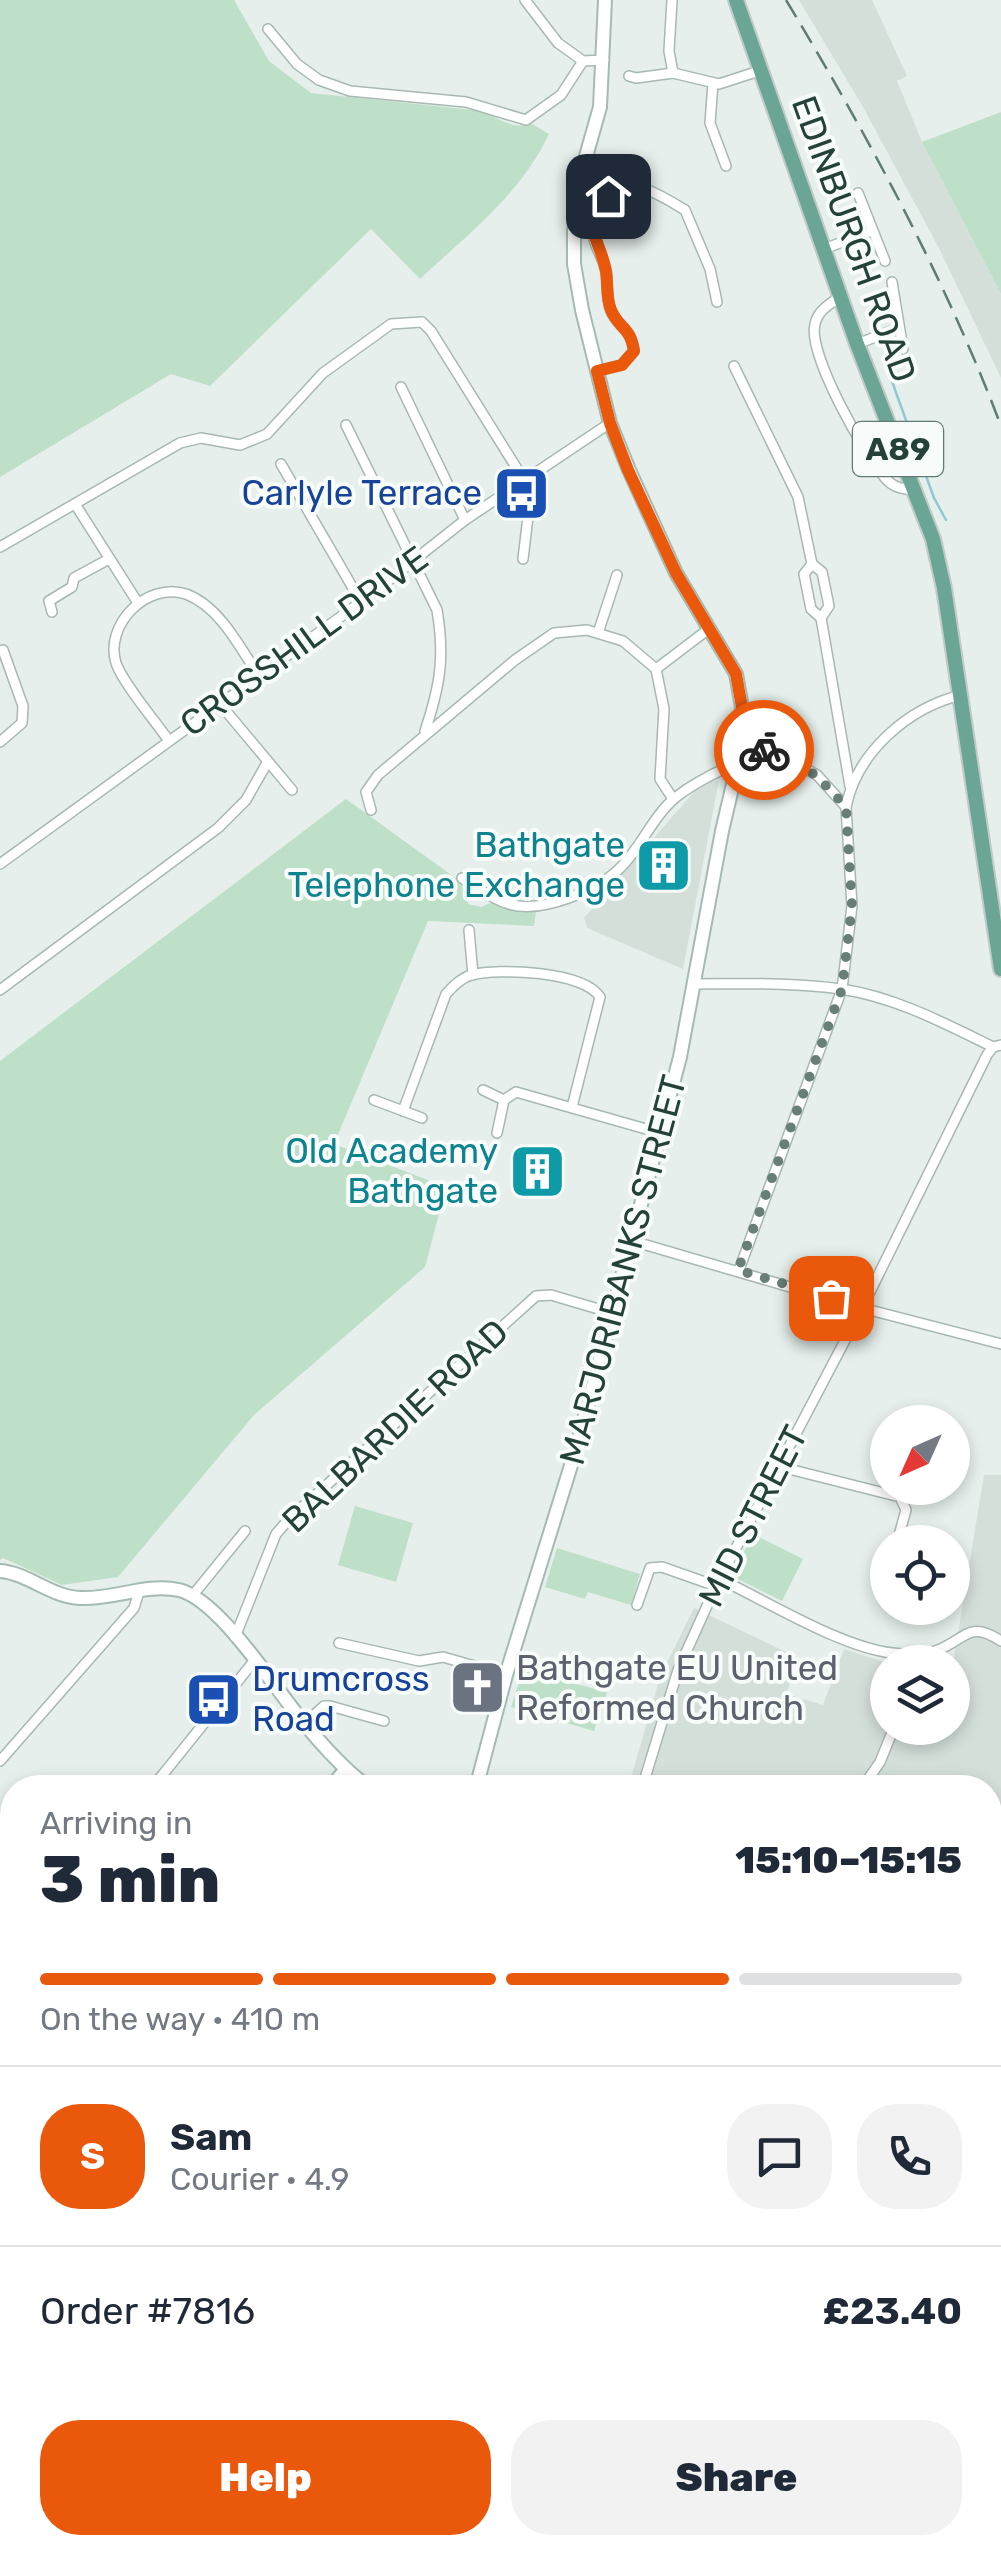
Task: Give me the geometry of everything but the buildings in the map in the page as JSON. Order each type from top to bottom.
[{"type":"main road","name":"MARJORIBANKS STREET","points":[[479,1775],[577,1446],[680,1058],[742,746],[743,713],[736,674],[676,573],[610,423],[574,264],[581,174],[600,107],[605,0]]},
{"type":"main road","name":"EDINBURGH ROAD","points":[[736,0],[858,344],[933,539],[961,695],[1001,969]]},
{"type":"main road","points":[[0,1571],[82,1599],[160,1588],[194,1595],[214,1610],[304,1724],[354,1775]]},
{"type":"main road","points":[[341,1775],[346,1769]]},
{"type":"street","points":[[525,0],[558,43],[583,61],[604,60]]},
{"type":"street","points":[[672,0],[669,51],[673,73]]},
{"type":"street","points":[[268,29],[297,64],[320,80],[350,92],[466,102],[526,120],[561,95],[583,61]]},
{"type":"street","points":[[629,76],[673,73],[713,83],[762,70]]},
{"type":"street","points":[[713,83],[710,123],[726,166]]},
{"type":"street","points":[[597,371],[622,365],[634,351],[632,335],[613,315],[606,270],[592,227],[598,209],[620,188],[632,186],[684,210],[710,269],[716,302]]},
{"type":"street","points":[[858,193],[885,261]]},
{"type":"street","points":[[824,248],[871,231]]},
{"type":"street","points":[[892,282],[903,349]]},
{"type":"street","points":[[841,296],[822,309],[815,321],[813,337],[818,355],[849,420],[887,481],[900,489],[914,490]]},
{"type":"street","points":[[0,547],[180,442],[201,438],[240,445],[267,434],[323,373],[390,324],[422,322],[528,477],[523,560]]},
{"type":"street","points":[[858,344],[899,328]]},
{"type":"street","points":[[734,366],[798,497],[812,564],[822,572],[830,606],[820,618]]},
{"type":"street","points":[[401,387],[465,520]]},
{"type":"street","name":"CROSSHILL DRIVE","points":[[0,864],[360,602],[465,520],[610,423]]},
{"type":"street","points":[[346,425],[436,610],[442,643],[440,687],[424,734]]},
{"type":"street","points":[[282,464],[360,602]]},
{"type":"street","points":[[75,504],[138,602]]},
{"type":"street","points":[[52,612],[49,601],[72,588],[74,578],[109,559]]},
{"type":"street","points":[[738,1270],[842,989],[852,906],[846,807],[850,786],[820,618],[811,609],[804,574],[812,564]]},
{"type":"street","points":[[598,633],[617,575]]},
{"type":"street","points":[[169,741],[116,664],[114,643],[121,622],[138,602],[164,592],[186,594],[212,612],[230,632],[258,675]]},
{"type":"street","points":[[656,669],[710,628]]},
{"type":"street","points":[[371,810],[366,792],[378,775],[424,734],[554,633],[588,630],[623,640],[656,669],[664,709],[660,778],[673,799]]},
{"type":"street","points":[[0,742],[22,723],[24,706],[3,650]]},
{"type":"street","points":[[850,786],[877,747],[896,729],[918,711],[961,695]]},
{"type":"street","points":[[220,704],[292,790]]},
{"type":"street","points":[[742,746],[788,759],[816,775],[846,807]]},
{"type":"street","points":[[462,878],[481,892],[511,905],[546,907],[606,880],[623,866],[673,799],[737,763]]},
{"type":"street","points":[[0,990],[218,828],[246,800],[267,764]]},
{"type":"street","points":[[469,930],[473,974]]},
{"type":"street","points":[[403,1111],[446,994],[473,974],[541,973],[597,991],[600,1002],[572,1107]]},
{"type":"street","points":[[693,984],[783,984],[842,989],[908,1008],[997,1046]]},
{"type":"street","name":"MID STREET","points":[[646,1775],[678,1670],[718,1583],[997,1046]]},
{"type":"street","points":[[484,1090],[504,1100]]},
{"type":"street","points":[[497,1133],[504,1100],[516,1092],[660,1133]]},
{"type":"street","points":[[374,1100],[422,1118]]},
{"type":"street","points":[[629,1240],[1001,1344]]},
{"type":"street","name":"BALBARDIE ROAD","points":[[235,1637],[276,1534],[289,1519],[536,1296],[552,1295],[612,1313]]},
{"type":"street","points":[[777,1466],[900,1497],[906,1510],[900,1525]]},
{"type":"street","points":[[194,1595],[245,1531]]},
{"type":"street","points":[[637,1605],[650,1568],[662,1566],[718,1583],[882,1651],[914,1655],[937,1651],[970,1631],[1001,1641]]},
{"type":"street","points":[[0,1760],[134,1608],[139,1592]]},
{"type":"street","points":[[339,1643],[419,1662],[443,1657],[506,1675]]},
{"type":"street","points":[[162,1775],[254,1661]]},
{"type":"street","points":[[304,1724],[324,1706],[384,1721]]},
{"type":"street","points":[[871,1775],[887,1745]]},
{"type":"shaded area","points":[[799,0],[872,0],[907,76],[897,81],[922,142],[1001,294],[1001,378],[939,248],[863,107]]},
{"type":"shaded area","points":[[719,780],[683,969],[587,928],[584,918],[700,785]]},
{"type":"shaded area","points":[[984,1475],[1001,1475],[1001,1775],[632,1775],[660,1677],[694,1608],[799,1658],[786,1694],[823,1705],[844,1649],[870,1657],[870,1745],[970,1745],[970,1645],[956,1645],[959,1625],[970,1625],[970,1560]]},
{"type":"green space","points":[[0,0],[234,0],[269,61],[311,93],[483,111],[512,125],[532,124],[549,134],[508,195],[420,279],[371,229],[210,386],[171,374],[0,477]]},
{"type":"green space","points":[[1001,112],[1001,294],[922,142]]},
{"type":"green space","points":[[346,799],[464,884],[468,904],[481,907],[493,902],[536,912],[534,926],[428,921],[334,1144],[446,1187],[425,1267],[254,1415],[118,1577],[62,1585],[0,1560],[0,1061]]},
{"type":"green space","points":[[355,1506],[413,1523],[396,1582],[338,1565]]},
{"type":"green space","points":[[753,1534],[803,1559],[782,1601],[732,1576]]},
{"type":"green space","points":[[557,1548],[640,1574],[631,1605],[588,1592],[585,1599],[545,1587]]},
{"type":"green space","points":[[523,1670],[607,1692],[594,1731],[511,1707]]},
{"type":"waterway","points":[[889,373],[934,498],[946,520]]},
{"type":"railway","points":[[786,0],[903,208],[955,316],[1001,426]]},
{"type":"way so far","points":[[764,750],[816,775],[846,807],[852,906],[842,989],[738,1270],[831,1298]]},
{"type":"place","name":"Carlyle Terrace","points":[[521,493]]},
{"type":"place","name":"Bathgate Telephone Exchange","points":[[664,865]]},
{"type":"place","name":"Old Academy Bathgate","points":[[537,1171]]},
{"type":"place","name":"Bathgate EU United Reformed Church","points":[[477,1688]]},
{"type":"place","name":"Drumcross Road","points":[[213,1699]]},
{"type":"route","points":[[608,196],[592,227],[606,270],[613,315],[632,335],[634,351],[622,365],[597,371],[610,423],[676,573],[736,674],[743,713],[742,746],[764,750]]}]
